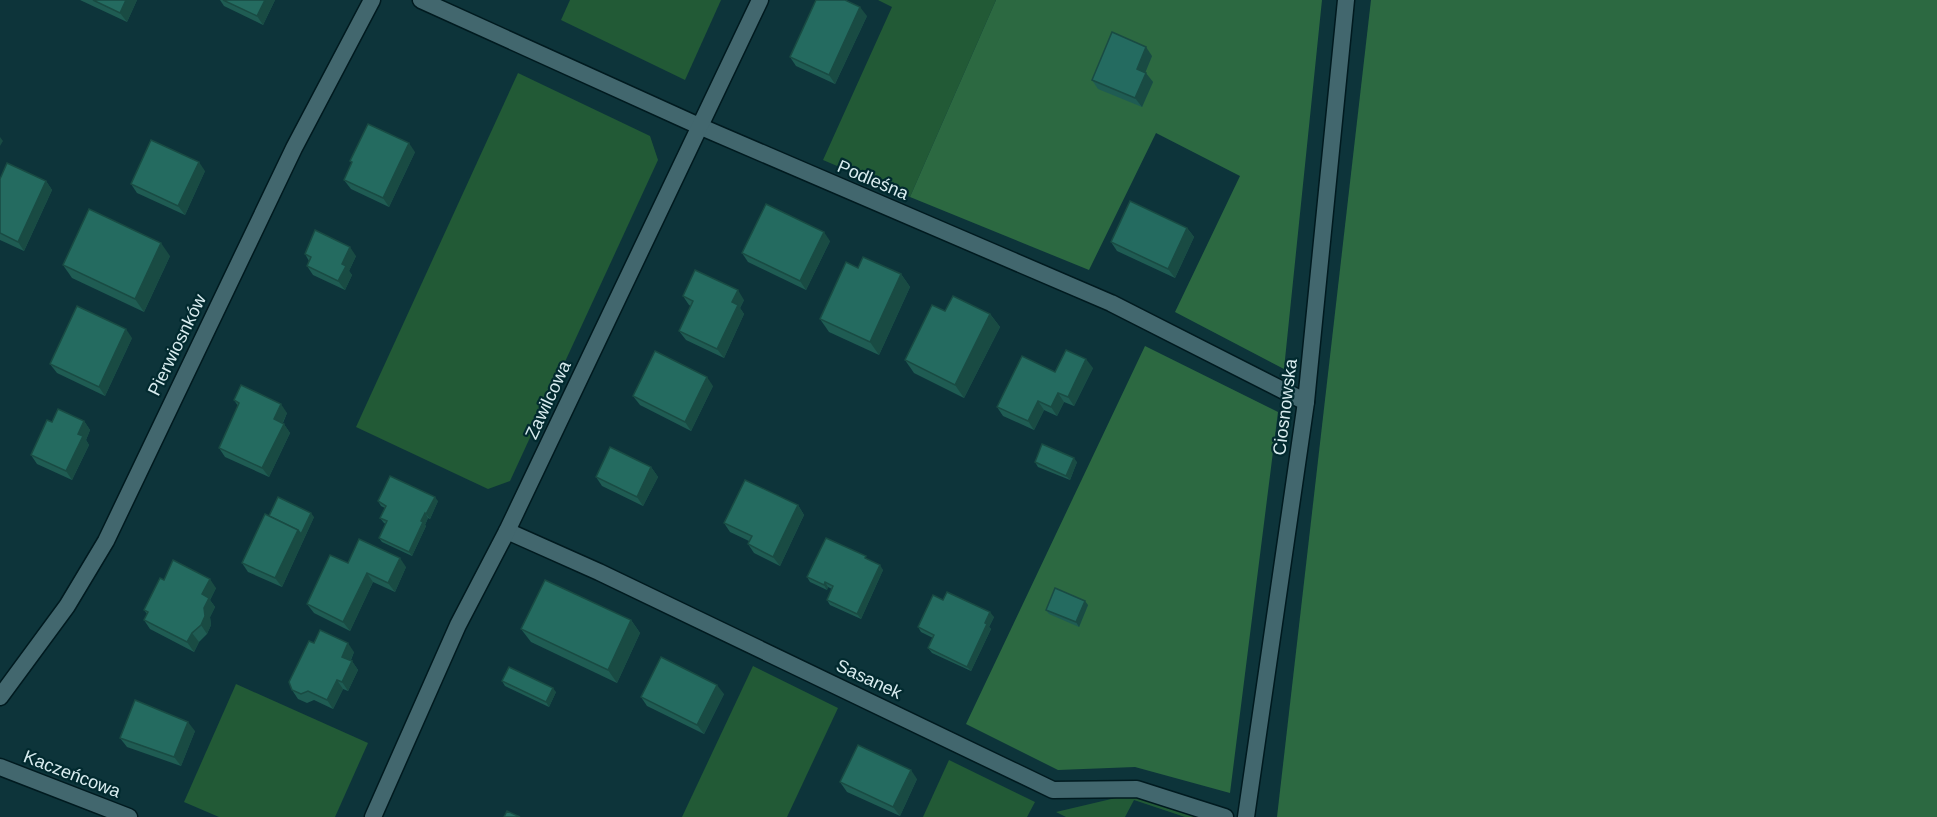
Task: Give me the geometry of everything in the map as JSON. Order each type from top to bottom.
[{"type":"street","name":"Pierwiosnków","points":[[0,697],[67,606],[106,541],[294,148],[372,0]]},
{"type":"street","name":"Podleśna","points":[[421,0],[699,126],[1111,303],[1306,402]]},
{"type":"street","name":"Zawilcowa","points":[[373,817],[458,625],[507,531],[760,0]]},
{"type":"street","name":"Ciosnowska","points":[[1246,817],[1306,402],[1346,0]]},
{"type":"street","name":"Sasanek","points":[[507,531],[610,577],[1053,790],[1137,789],[1225,817]]},
{"type":"street","name":"Kaczeńcowa","points":[[0,767],[129,817]]},
{"type":"green space","points":[[570,0],[721,0],[685,80],[561,20]]},
{"type":"green space","points":[[878,0],[996,0],[910,197],[823,160],[892,7]]},
{"type":"green space","points":[[996,0],[1322,0],[1284,369],[1175,312],[1240,176],[1156,133],[1089,270],[910,197]]},
{"type":"green space","points":[[1371,0],[1937,0],[1937,817],[1277,817]]},
{"type":"green space","points":[[518,73],[650,136],[658,160],[510,481],[488,489],[356,427]]},
{"type":"green space","points":[[1145,346],[1278,412],[1230,793],[1135,767],[1058,770],[966,724]]},
{"type":"green space","points":[[753,666],[838,708],[787,817],[682,817]]},
{"type":"green space","points":[[236,684],[368,743],[335,817],[219,817],[184,802]]},
{"type":"green space","points":[[949,760],[1035,802],[1027,817],[923,817]]},
{"type":"green space","points":[[1124,796],[1142,796],[1205,817],[1185,817],[1134,800],[1125,817],[1066,817],[1056,812]]},
{"type":"building","points":[[93,0],[126,0],[120,13]]},
{"type":"building","points":[[223,0],[265,0],[257,16]]},
{"type":"building","points":[[816,0],[845,0],[860,7],[829,75],[790,57]]},
{"type":"building","points":[[1112,32],[1146,47],[1137,69],[1146,73],[1135,98],[1092,80]]},
{"type":"building","points":[[368,124],[409,143],[383,198],[344,180],[352,162],[350,161]]},
{"type":"building","points":[[151,140],[199,162],[178,206],[131,184]]},
{"type":"building","points":[[7,163],[46,181],[18,242],[0,233],[0,179]]},
{"type":"building","points":[[1130,201],[1187,228],[1168,269],[1111,242]]},
{"type":"building","points":[[766,204],[824,232],[800,281],[742,253]]},
{"type":"building","points":[[89,209],[161,243],[135,299],[63,265]]},
{"type":"building","points":[[315,230],[350,247],[342,264],[346,266],[338,281],[307,266],[311,257],[305,254]]},
{"type":"building","points":[[863,257],[901,274],[870,342],[820,319],[846,262],[858,268]]},
{"type":"building","points":[[695,270],[738,290],[732,302],[738,305],[717,349],[679,331],[693,301],[683,296]]},
{"type":"building","points":[[953,296],[990,314],[955,385],[905,360],[932,305],[945,311]]},
{"type":"building","points":[[77,306],[126,329],[99,387],[50,364]]},
{"type":"building","points":[[1066,350],[1086,359],[1068,397],[1058,393],[1051,407],[1038,401],[1028,421],[997,407],[1022,356],[1055,372]]},
{"type":"building","points":[[655,351],[707,377],[685,422],[633,396]]},
{"type":"building","points":[[241,385],[281,404],[274,419],[284,424],[262,468],[219,448],[239,403],[234,400]]},
{"type":"building","points":[[58,409],[84,421],[78,434],[83,436],[66,471],[31,455],[47,420],[52,422]]},
{"type":"building","points":[[1042,444],[1074,458],[1066,476],[1035,462]]},
{"type":"building","points":[[610,447],[651,467],[637,497],[596,477]]},
{"type":"building","points":[[390,476],[435,497],[421,521],[423,522],[409,552],[379,538],[387,521],[380,518],[386,506],[378,501]]},
{"type":"building","points":[[745,480],[798,505],[773,557],[748,544],[752,536],[724,523]]},
{"type":"building","points":[[278,497],[311,513],[301,534],[298,530],[269,516]]},
{"type":"building","points":[[265,514],[298,530],[275,578],[242,563]]},
{"type":"building","points":[[826,538],[880,565],[857,614],[827,600],[833,586],[825,582],[824,585],[807,577]]},
{"type":"building","points":[[359,539],[400,558],[388,583],[367,573],[343,622],[307,604],[330,555],[348,563]]},
{"type":"building","points":[[173,560],[210,579],[202,594],[209,598],[204,608],[205,616],[201,625],[192,633],[187,642],[144,620],[148,612],[144,610],[160,578],[164,580]]},
{"type":"building","points":[[545,580],[631,620],[608,670],[521,629]]},
{"type":"building","points":[[1055,588],[1085,601],[1076,622],[1046,610]]},
{"type":"building","points":[[947,592],[990,612],[985,623],[987,624],[967,667],[928,648],[934,635],[918,627],[933,595],[943,600]]},
{"type":"building","points":[[320,630],[348,643],[342,657],[352,661],[342,682],[337,680],[327,700],[308,691],[301,694],[292,690],[289,682],[309,641],[314,643]]},
{"type":"building","points":[[661,657],[717,685],[697,725],[641,697]]},
{"type":"building","points":[[509,667],[553,688],[546,702],[502,681]]},
{"type":"building","points":[[135,700],[188,722],[174,757],[120,738]]},
{"type":"building","points":[[858,745],[911,770],[893,807],[840,782]]},
{"type":"building","points":[[507,811],[520,817],[504,817]]}]
